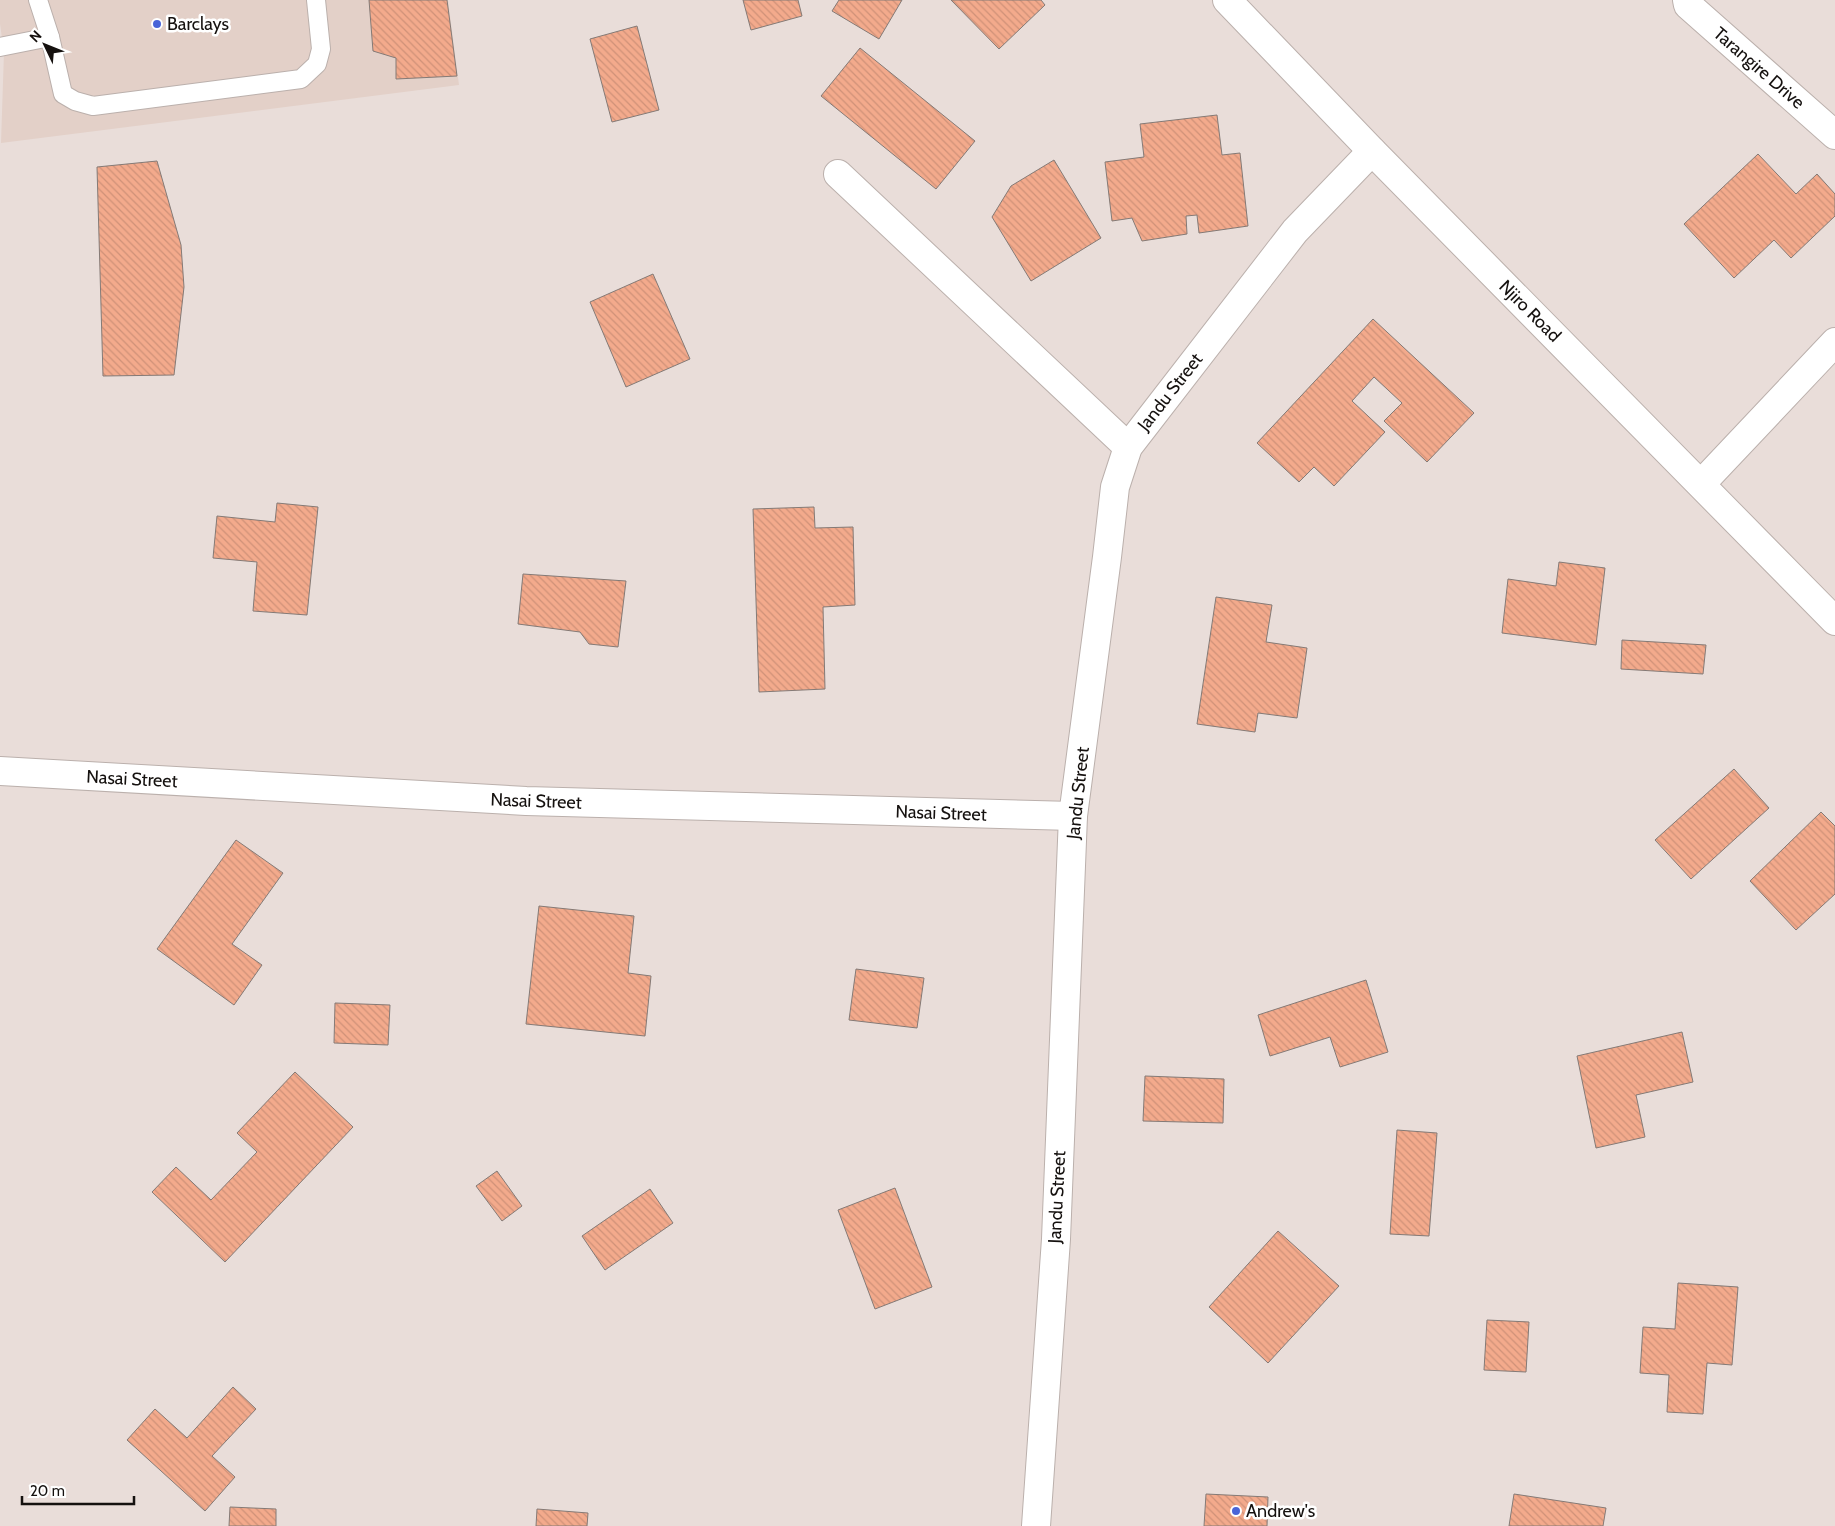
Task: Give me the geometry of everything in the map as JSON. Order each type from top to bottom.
[{"type":"street","name":"Njiro Road","points":[[1227,0],[1372,151],[1835,621]]},
{"type":"street","name":"Tarangire Drive","points":[[1687,0],[1688,5],[1835,135]]},
{"type":"street","name":"Jandu Street","points":[[1036,1526],[1056,1239],[1073,816],[1108,557],[1115,487],[1128,447],[1295,231],[1372,151]]},
{"type":"street","points":[[838,174],[1128,447]]},
{"type":"street","points":[[1701,484],[1835,342]]},
{"type":"street","name":"Nasai Street","points":[[0,771],[526,801],[1073,816]]},
{"type":"lane","points":[[38,0],[50,37],[63,94],[75,101],[92,106],[301,79],[317,64],[321,49],[316,0]]},
{"type":"lane","points":[[0,47],[50,37]]},
{"type":"shaded area","points":[[0,0],[448,0],[459,85],[1,143],[4,52],[0,24]]},
{"type":"building","points":[[369,0],[447,0],[457,76],[396,79],[396,58],[373,51]]},
{"type":"building","points":[[743,0],[798,0],[802,16],[751,30]]},
{"type":"building","points":[[839,0],[902,0],[879,39],[832,11]]},
{"type":"building","points":[[951,0],[1041,0],[1045,5],[999,49]]},
{"type":"building","points":[[637,26],[659,110],[612,122],[590,39]]},
{"type":"building","points":[[860,48],[975,141],[936,189],[821,96]]},
{"type":"building","points":[[1217,115],[1222,155],[1240,153],[1248,226],[1199,233],[1197,215],[1186,216],[1187,234],[1142,241],[1132,218],[1112,221],[1105,162],[1144,157],[1140,124]]},
{"type":"building","points":[[1758,154],[1796,194],[1817,174],[1835,194],[1835,216],[1791,258],[1774,240],[1734,278],[1684,224]]},
{"type":"building","points":[[1054,160],[1101,238],[1031,281],[992,217],[1011,186]]},
{"type":"building","points":[[157,161],[181,245],[184,287],[174,375],[103,376],[97,167]]},
{"type":"building","points":[[653,274],[690,359],[626,387],[590,302]]},
{"type":"building","points":[[1373,319],[1474,413],[1427,462],[1384,421],[1402,403],[1374,377],[1352,401],[1385,432],[1334,486],[1314,467],[1299,482],[1257,443]]},
{"type":"building","points":[[277,503],[318,507],[307,615],[253,611],[257,562],[213,558],[217,516],[275,522]]},
{"type":"building","points":[[814,507],[815,528],[853,527],[855,605],[823,607],[825,689],[759,692],[753,509]]},
{"type":"building","points":[[1559,562],[1605,568],[1596,645],[1502,633],[1508,579],[1556,586]]},
{"type":"building","points":[[523,574],[626,581],[618,647],[589,644],[580,632],[518,624]]},
{"type":"building","points":[[1216,597],[1272,605],[1266,642],[1307,648],[1297,718],[1258,713],[1255,732],[1197,724]]},
{"type":"building","points":[[1622,640],[1706,645],[1703,674],[1621,669]]},
{"type":"building","points":[[1734,769],[1769,808],[1691,879],[1655,840]]},
{"type":"building","points":[[1821,812],[1835,826],[1835,894],[1796,930],[1750,881]]},
{"type":"building","points":[[236,840],[283,873],[232,944],[262,965],[234,1005],[157,949]]},
{"type":"building","points":[[539,906],[634,916],[628,973],[651,976],[645,1036],[526,1024]]},
{"type":"building","points":[[856,969],[924,978],[917,1028],[849,1020]]},
{"type":"building","points":[[1366,980],[1388,1052],[1340,1067],[1330,1037],[1270,1056],[1258,1015]]},
{"type":"building","points":[[335,1003],[390,1005],[388,1045],[334,1043]]},
{"type":"building","points":[[1682,1032],[1693,1082],[1636,1095],[1645,1137],[1596,1148],[1577,1056]]},
{"type":"building","points":[[295,1072],[353,1127],[225,1262],[152,1192],[176,1167],[211,1200],[257,1152],[237,1133]]},
{"type":"building","points":[[1145,1076],[1224,1079],[1223,1123],[1143,1121]]},
{"type":"building","points":[[1397,1130],[1437,1133],[1429,1236],[1390,1234]]},
{"type":"building","points":[[497,1171],[522,1206],[502,1221],[476,1186]]},
{"type":"building","points":[[895,1188],[932,1287],[875,1309],[838,1210]]},
{"type":"building","points":[[650,1189],[673,1223],[605,1270],[582,1236]]},
{"type":"building","points":[[1278,1231],[1339,1286],[1268,1363],[1209,1307]]},
{"type":"building","points":[[1678,1283],[1738,1287],[1732,1365],[1707,1363],[1703,1414],[1667,1412],[1669,1375],[1640,1373],[1643,1327],[1675,1329]]},
{"type":"building","points":[[1487,1320],[1529,1322],[1526,1372],[1484,1370]]},
{"type":"building","points":[[233,1387],[256,1409],[212,1456],[235,1477],[205,1511],[127,1440],[155,1409],[187,1438]]},
{"type":"building","name":"Andrew's","points":[[1206,1494],[1268,1497],[1267,1526],[1204,1526]]},
{"type":"building","points":[[1514,1494],[1606,1508],[1603,1526],[1509,1526]]},
{"type":"building","points":[[230,1507],[276,1509],[276,1526],[229,1526]]},
{"type":"building","points":[[537,1509],[588,1513],[587,1526],[536,1526]]},
{"type":"place","name":"Barclays","points":[[157,24]]},
{"type":"place","name":"Andrew's","points":[[1236,1511]]}]
